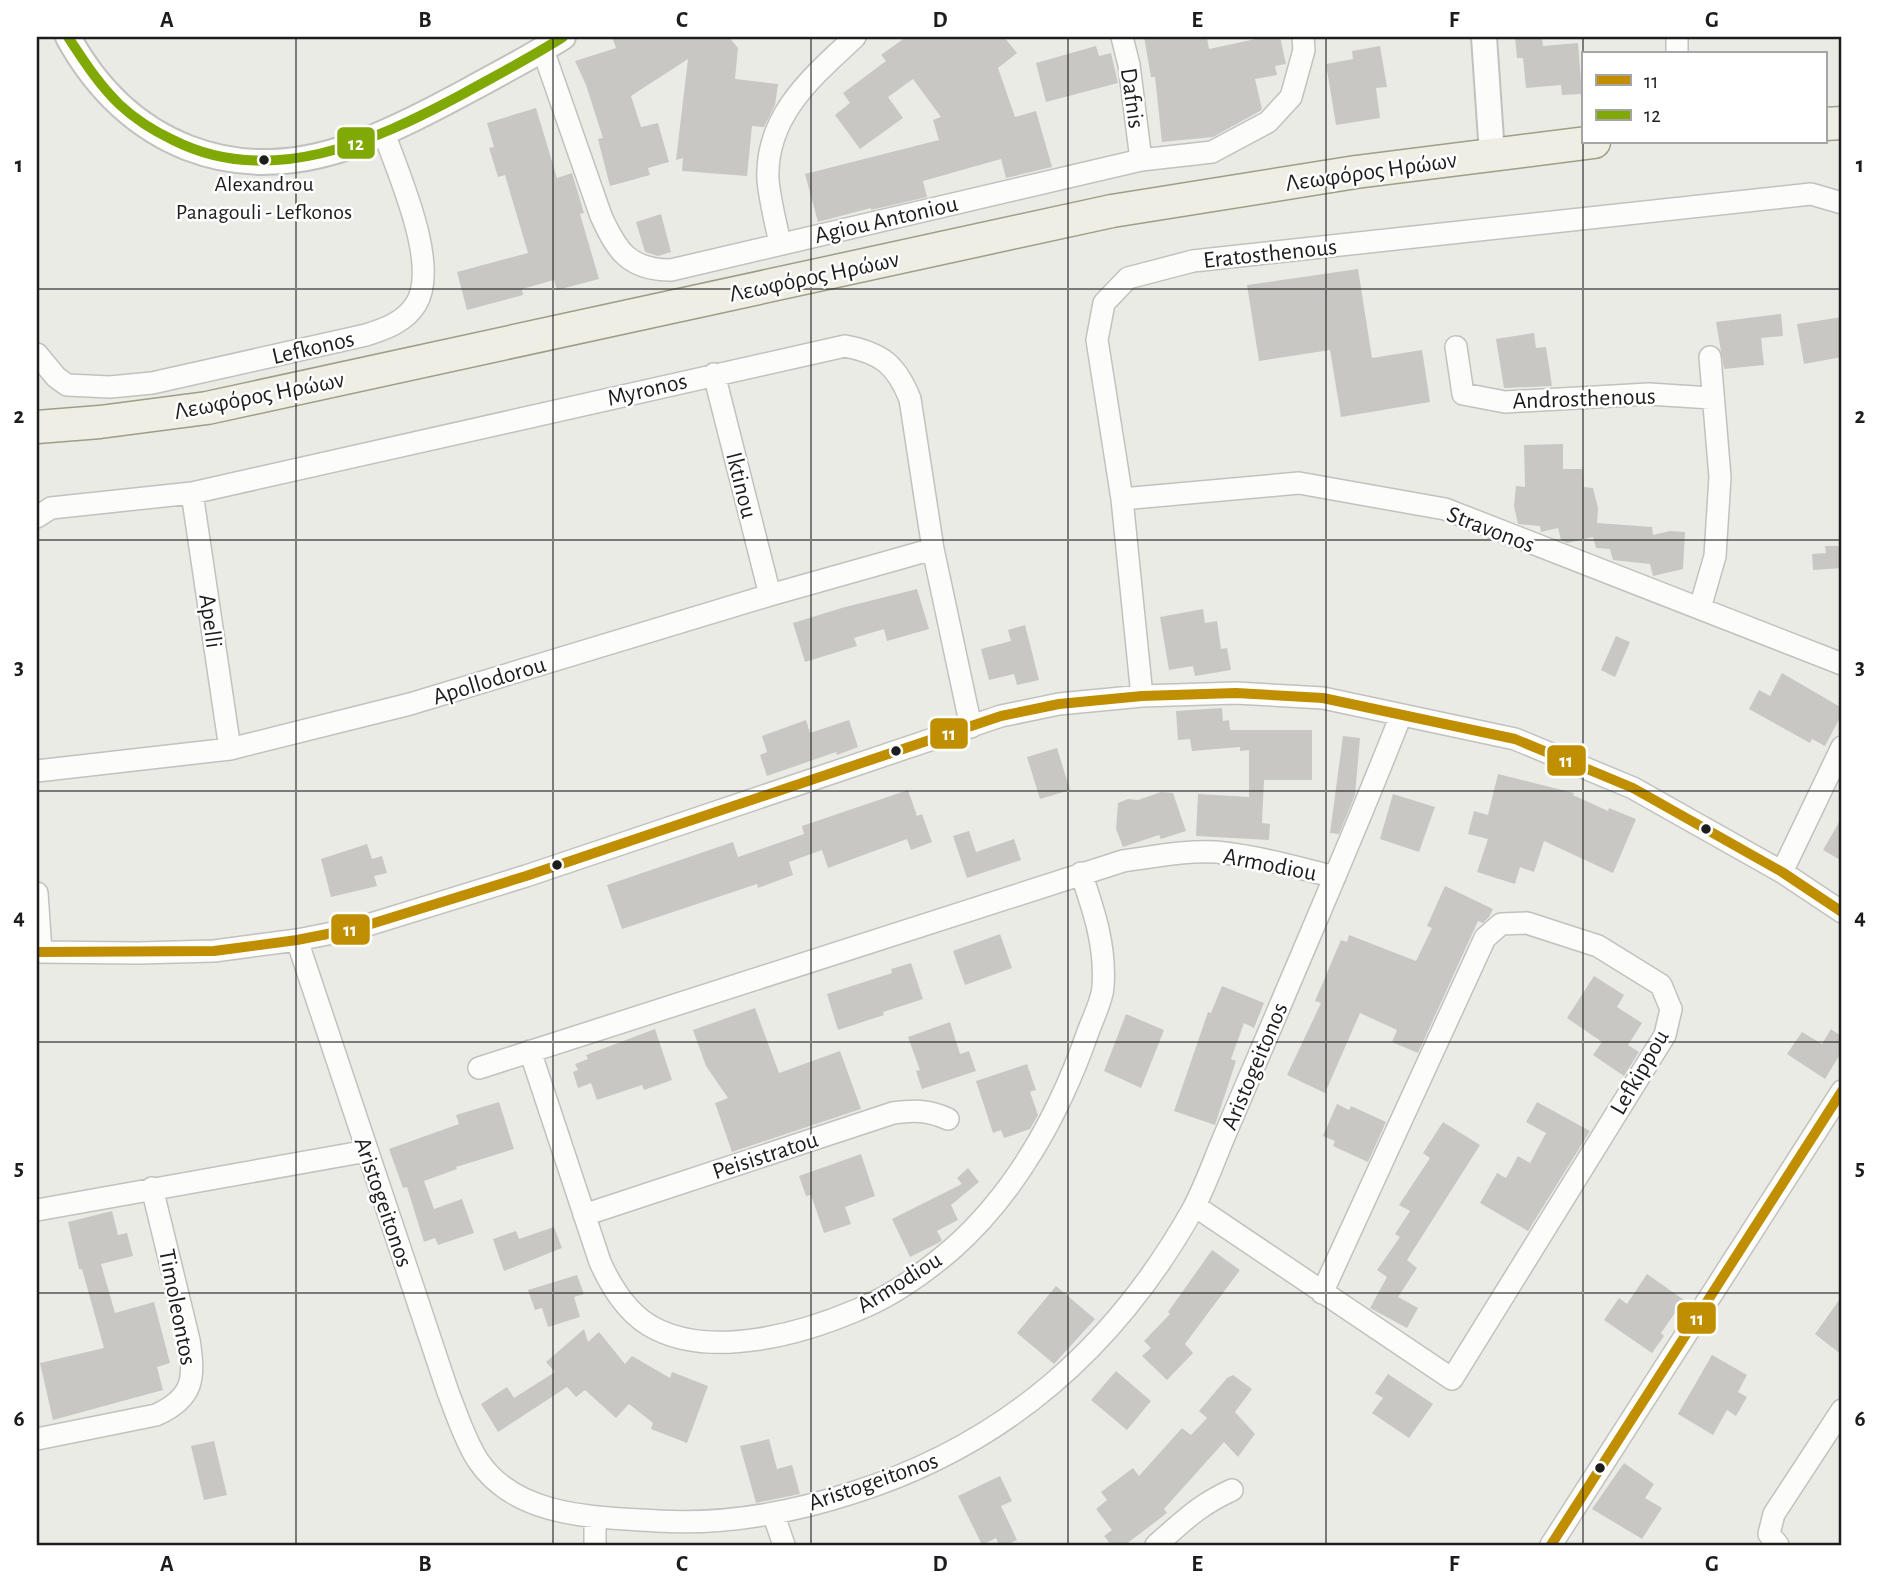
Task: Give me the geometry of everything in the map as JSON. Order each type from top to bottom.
[{"type":"main road","name":"Λεωφόρος Ηρώων","points":[[37,427],[207,408],[1112,211],[1356,172],[1582,143]]},
{"type":"street","points":[[68,37],[83,64],[108,95],[135,120],[163,138],[202,153],[239,162],[277,162],[349,147],[446,103],[553,43]]},
{"type":"street","points":[[780,244],[768,180],[769,153],[776,127],[796,96],[855,37]]},
{"type":"street","name":"Dafnis","points":[[1122,37],[1129,65],[1141,159]]},
{"type":"street","name":"Agiou Antoniou","points":[[553,43],[601,216],[621,252],[635,264],[654,270],[671,270],[1141,159],[1212,152],[1268,122],[1291,97],[1304,50],[1303,37]]},
{"type":"street","points":[[1484,37],[1492,154]]},
{"type":"street","name":"Lefkonos","points":[[37,354],[56,377],[67,385],[110,387],[142,384],[366,335],[403,319],[420,295],[424,265],[419,237],[384,132]]},
{"type":"street","name":"Eratosthenous","points":[[1142,696],[1122,499],[1097,340],[1104,303],[1128,278],[1193,261],[1811,194],[1842,203]]},
{"type":"street","name":"Myronos","points":[[37,517],[51,508],[192,493],[845,346],[870,351],[890,364],[902,379],[910,399],[933,549],[971,727]]},
{"type":"street","name":"Androsthenous","points":[[1455,347],[1463,394],[1505,402],[1649,394],[1711,398]]},
{"type":"street","points":[[1700,608],[1715,556],[1720,477],[1711,398],[1710,357]]},
{"type":"street","name":"Iktinou","points":[[714,374],[770,595]]},
{"type":"street","name":"Stravonos","points":[[1122,499],[1300,484],[1445,509],[1842,664]]},
{"type":"street","name":"Apelli","points":[[192,493],[230,749]]},
{"type":"street","name":"Apollodorou","points":[[37,771],[230,749],[422,701],[770,595],[933,549]]},
{"type":"street","points":[[37,892],[39,952],[214,951],[297,940],[358,928],[417,912],[1001,716],[1059,704],[1142,696],[1236,693],[1323,698],[1515,739],[1633,788],[1782,872],[1842,912]]},
{"type":"street","name":"Aristogeitonos","points":[[297,940],[448,1392],[464,1436],[480,1463],[503,1487],[522,1499],[548,1508],[595,1517],[677,1522],[773,1513],[826,1501],[914,1471],[996,1428],[1039,1397],[1079,1361],[1121,1317],[1157,1269],[1195,1206],[1401,715]]},
{"type":"street","points":[[1782,872],[1842,747]]},
{"type":"street","name":"Armodiou","points":[[479,1068],[1081,873],[1136,859],[1214,852],[1281,863],[1335,877]]},
{"type":"street","name":"Armodiou","points":[[530,1051],[600,1262],[624,1304],[656,1329],[689,1340],[711,1343],[746,1342],[859,1310],[905,1284],[951,1250],[982,1217],[1019,1173],[1071,1080],[1103,990],[1104,952],[1081,873]]},
{"type":"street","name":"Lefkippou","points":[[1195,1206],[1322,1293],[1452,1379],[1665,1035],[1671,1009],[1661,985],[1598,946],[1527,923],[1501,923],[1485,938],[1322,1293]]},
{"type":"street","points":[[1551,1545],[1842,1091]]},
{"type":"street","name":"Peisistratou","points":[[584,1215],[893,1113],[915,1110],[931,1112],[948,1119]]},
{"type":"street","points":[[37,1210],[367,1150]]},
{"type":"street","name":"Timoleontos","points":[[37,1439],[156,1415],[173,1407],[185,1396],[191,1384],[193,1362],[189,1340],[152,1188]]},
{"type":"street","points":[[1778,1545],[1769,1534],[1774,1514],[1842,1410]]},
{"type":"street","points":[[1156,1545],[1191,1513],[1232,1490]]},
{"type":"street","points":[[773,1513],[784,1545]]},
{"type":"street","points":[[595,1517],[595,1545]]},
{"type":"building","points":[[612,37],[729,37],[738,48],[735,79],[778,84],[775,105],[764,127],[752,126],[747,176],[682,171],[683,158],[676,160],[688,59],[631,96],[641,127],[658,123],[669,162],[648,168],[650,175],[610,186],[598,139],[603,138],[586,85],[575,61],[616,48]]},
{"type":"building","points":[[906,37],[1004,37],[1017,53],[998,68],[1015,117],[1036,111],[1052,167],[1006,178],[1001,159],[923,181],[927,197],[818,222],[805,174],[939,140],[933,120],[941,117],[913,79],[888,97],[903,118],[860,149],[835,115],[850,103],[843,93],[886,61],[881,55]]},
{"type":"building","points":[[1144,37],[1207,37],[1209,49],[1265,37],[1280,37],[1286,64],[1275,66],[1277,75],[1255,79],[1262,109],[1260,111],[1213,137],[1162,142],[1155,77],[1151,77]]},
{"type":"building","points":[[1515,37],[1542,37],[1543,46],[1578,43],[1582,94],[1562,95],[1561,85],[1526,88],[1523,58],[1517,58]]},
{"type":"building","points":[[1096,46],[1099,56],[1111,53],[1118,83],[1046,102],[1036,63]]},
{"type":"building","points":[[1380,46],[1387,87],[1376,88],[1380,118],[1336,125],[1326,64],[1353,59],[1352,51]]},
{"type":"building","points":[[536,108],[557,178],[572,173],[584,213],[580,214],[599,279],[557,290],[554,280],[522,289],[523,295],[467,310],[457,272],[528,253],[505,175],[498,177],[489,148],[494,147],[487,123]]},
{"type":"building","points":[[661,214],[671,252],[658,256],[645,252],[636,222]]},
{"type":"building","points":[[1358,269],[1372,358],[1422,350],[1430,402],[1341,417],[1330,350],[1259,361],[1247,285]]},
{"type":"building","points":[[1781,314],[1783,336],[1761,338],[1764,365],[1724,369],[1716,322]]},
{"type":"building","points":[[1842,317],[1842,357],[1804,364],[1797,324]]},
{"type":"building","points":[[1534,333],[1536,348],[1546,347],[1552,386],[1504,388],[1496,339]]},
{"type":"building","points":[[1563,444],[1563,469],[1583,469],[1584,487],[1593,488],[1598,508],[1597,523],[1652,527],[1653,535],[1670,531],[1685,532],[1683,569],[1653,576],[1650,564],[1613,560],[1610,549],[1596,548],[1593,537],[1567,543],[1561,540],[1558,528],[1541,532],[1540,526],[1518,524],[1514,506],[1516,486],[1525,487],[1524,445]]},
{"type":"building","points":[[1825,546],[1842,546],[1842,568],[1813,570],[1812,554],[1826,553]]},
{"type":"building","points":[[917,589],[929,629],[887,641],[884,629],[854,638],[857,646],[805,662],[793,623]]},
{"type":"building","points":[[1203,609],[1205,623],[1217,621],[1221,649],[1227,648],[1231,670],[1195,676],[1193,666],[1169,670],[1160,617]]},
{"type":"building","points":[[1025,625],[1039,680],[1017,685],[1014,674],[989,680],[981,649],[1011,641],[1008,630]]},
{"type":"building","points":[[1616,636],[1630,642],[1615,677],[1601,670]]},
{"type":"building","points":[[1782,673],[1842,708],[1842,714],[1825,746],[1812,739],[1810,743],[1749,709],[1759,690],[1770,696]]},
{"type":"building","points":[[1222,708],[1223,721],[1229,720],[1230,730],[1312,730],[1312,780],[1264,780],[1262,823],[1270,824],[1269,840],[1196,836],[1198,794],[1249,797],[1249,750],[1240,751],[1240,747],[1192,751],[1190,739],[1178,740],[1176,711]]},
{"type":"building","points":[[806,720],[810,733],[849,720],[858,747],[767,776],[760,755],[767,752],[762,736]]},
{"type":"building","points":[[1343,736],[1360,738],[1355,795],[1339,834],[1330,833]]},
{"type":"building","points":[[1057,748],[1070,790],[1040,799],[1027,757]]},
{"type":"building","points":[[1498,774],[1574,793],[1573,795],[1608,811],[1609,808],[1636,819],[1613,873],[1544,841],[1534,872],[1520,867],[1515,884],[1477,872],[1488,839],[1468,834],[1474,811],[1488,815]]},
{"type":"building","points":[[908,790],[917,816],[922,814],[932,842],[911,850],[907,839],[828,868],[822,850],[789,862],[793,875],[758,888],[757,884],[622,929],[607,885],[733,842],[738,857],[804,834],[802,826]]},
{"type":"building","points":[[1161,792],[1173,793],[1186,831],[1161,839],[1159,835],[1123,847],[1116,829],[1118,803]]},
{"type":"building","points":[[1393,794],[1435,807],[1419,852],[1380,839]]},
{"type":"building","points":[[1842,817],[1842,861],[1823,850]]},
{"type":"building","points":[[969,831],[976,852],[1014,839],[1021,860],[967,878],[953,836]]},
{"type":"building","points":[[367,844],[372,859],[382,856],[387,873],[374,876],[377,886],[331,897],[321,859]]},
{"type":"building","points":[[1445,886],[1493,909],[1483,923],[1478,921],[1418,1053],[1392,1042],[1397,1030],[1360,1013],[1325,1093],[1287,1075],[1321,1003],[1315,1001],[1341,940],[1347,942],[1349,935],[1416,961],[1432,928],[1427,926]]},
{"type":"building","points":[[1000,934],[1012,968],[965,985],[953,951]]},
{"type":"building","points":[[911,963],[923,999],[838,1030],[827,994],[892,973],[891,969]]},
{"type":"building","points":[[1594,976],[1624,995],[1617,1007],[1642,1023],[1628,1045],[1639,1052],[1624,1076],[1593,1055],[1602,1042],[1567,1018]]},
{"type":"building","points":[[1222,986],[1264,1003],[1254,1028],[1244,1023],[1231,1059],[1236,1061],[1215,1125],[1174,1111],[1208,1012],[1211,1013]]},
{"type":"building","points":[[755,1008],[779,1073],[840,1051],[861,1109],[732,1152],[715,1103],[728,1098],[706,1066],[693,1030]]},
{"type":"building","points":[[1126,1014],[1164,1030],[1141,1088],[1104,1071]]},
{"type":"building","points":[[950,1022],[960,1054],[969,1051],[976,1071],[922,1089],[916,1071],[920,1070],[908,1037]]},
{"type":"building","points":[[655,1029],[672,1080],[644,1090],[642,1085],[597,1100],[591,1083],[578,1088],[573,1072],[578,1070],[575,1064],[588,1059],[586,1055]]},
{"type":"building","points":[[1831,1029],[1842,1037],[1842,1051],[1825,1079],[1787,1054],[1802,1032],[1822,1044]]},
{"type":"building","points":[[1027,1064],[1036,1090],[1030,1092],[1038,1115],[1030,1129],[1004,1138],[1001,1130],[993,1133],[976,1081]]},
{"type":"building","points":[[499,1102],[514,1149],[456,1167],[457,1169],[424,1181],[434,1209],[462,1199],[474,1233],[438,1245],[435,1238],[424,1242],[407,1187],[403,1188],[389,1149],[459,1124],[456,1115]]},
{"type":"building","points":[[1537,1102],[1590,1131],[1528,1231],[1480,1203],[1497,1173],[1506,1178],[1518,1156],[1530,1163],[1546,1133],[1526,1122]]},
{"type":"building","points":[[1337,1104],[1349,1110],[1351,1106],[1386,1122],[1368,1162],[1333,1146],[1335,1141],[1323,1136]]},
{"type":"building","points":[[1443,1122],[1480,1145],[1407,1260],[1417,1268],[1398,1297],[1418,1308],[1407,1328],[1370,1308],[1387,1277],[1377,1270],[1400,1237],[1395,1234],[1410,1211],[1399,1205],[1430,1158],[1423,1153]]},
{"type":"building","points":[[861,1154],[875,1196],[845,1207],[851,1224],[824,1233],[811,1195],[806,1196],[799,1176]]},
{"type":"building","points":[[968,1168],[979,1182],[951,1205],[958,1220],[937,1231],[942,1240],[940,1242],[910,1257],[892,1219],[962,1184],[957,1178]]},
{"type":"building","points":[[112,1211],[118,1235],[127,1233],[133,1256],[101,1264],[115,1313],[154,1302],[170,1363],[157,1367],[163,1390],[53,1420],[40,1363],[104,1348],[82,1269],[79,1269],[68,1222]]},
{"type":"building","points":[[554,1227],[562,1248],[504,1271],[493,1239],[516,1231],[519,1239]]},
{"type":"building","points":[[1212,1250],[1240,1270],[1185,1344],[1193,1353],[1167,1380],[1142,1356],[1151,1348],[1144,1341],[1170,1314],[1168,1312]]},
{"type":"building","points":[[1647,1274],[1684,1300],[1661,1333],[1664,1336],[1652,1353],[1604,1320],[1619,1298],[1627,1304]]},
{"type":"building","points":[[577,1275],[584,1294],[574,1297],[580,1317],[548,1327],[542,1308],[535,1310],[528,1290]]},
{"type":"building","points":[[1056,1286],[1095,1319],[1054,1364],[1017,1333]]},
{"type":"building","points":[[1842,1296],[1842,1355],[1815,1334]]},
{"type":"building","points":[[584,1329],[588,1342],[599,1332],[625,1364],[632,1356],[670,1378],[672,1372],[708,1386],[687,1443],[651,1429],[653,1423],[629,1404],[616,1418],[585,1390],[576,1397],[567,1387],[498,1432],[481,1404],[507,1387],[514,1398],[555,1372],[546,1362]]},
{"type":"building","points":[[1712,1355],[1747,1375],[1738,1392],[1747,1397],[1736,1416],[1727,1410],[1713,1435],[1678,1414]]},
{"type":"building","points":[[1116,1371],[1151,1401],[1127,1430],[1091,1400]]},
{"type":"building","points":[[1388,1374],[1433,1404],[1409,1438],[1372,1413],[1383,1398],[1375,1393]]},
{"type":"building","points":[[1233,1375],[1252,1389],[1235,1412],[1255,1434],[1238,1457],[1224,1442],[1164,1509],[1167,1513],[1125,1545],[1111,1545],[1104,1536],[1112,1530],[1096,1509],[1107,1500],[1101,1492],[1133,1468],[1139,1476],[1182,1428],[1191,1435],[1207,1418],[1199,1411],[1227,1378]]},
{"type":"building","points":[[769,1439],[777,1469],[792,1465],[800,1494],[756,1503],[740,1446]]},
{"type":"building","points":[[214,1441],[227,1495],[204,1500],[191,1446]]},
{"type":"building","points":[[1624,1463],[1654,1484],[1645,1498],[1662,1508],[1642,1539],[1592,1509]]},
{"type":"building","points":[[1000,1476],[1012,1501],[1001,1506],[1017,1540],[999,1545],[996,1538],[982,1545],[958,1496]]},
{"type":"transit line","name":"12","points":[[68,37],[105,89],[138,120],[173,140],[210,154],[247,160],[284,160],[320,154],[393,129],[461,95],[563,37]]},
{"type":"transit line","name":"11","points":[[37,952],[214,951],[297,940],[358,928],[526,876],[1001,716],[1059,704],[1142,696],[1236,693],[1323,698],[1515,739],[1633,788],[1782,872],[1842,912]]},
{"type":"transit line","name":"11","points":[[1551,1545],[1842,1091]]},
{"type":"place","name":"Alexandrou Panagouli - Lefkonos","points":[[264,160]]}]
